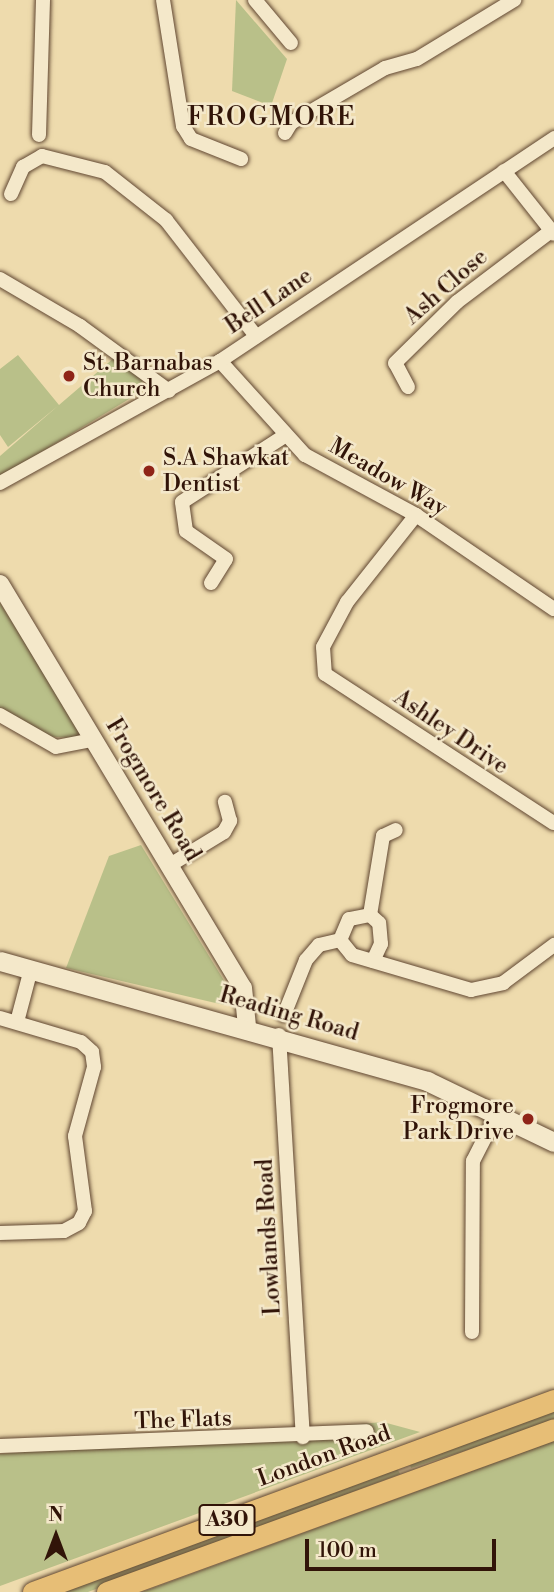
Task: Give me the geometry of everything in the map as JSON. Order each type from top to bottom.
[{"type":"main road","name":"Reading Road","points":[[0,961],[279,1035],[427,1081],[498,1112],[554,1142]]},
{"type":"main road","name":"London Road","points":[[33,1592],[554,1400]]},
{"type":"main road","name":"A30","points":[[107,1592],[554,1429]]},
{"type":"street","points":[[39,135],[43,0]]},
{"type":"street","points":[[163,0],[183,126],[191,139],[241,159]]},
{"type":"street","points":[[255,0],[291,43]]},
{"type":"street","points":[[285,133],[291,123],[385,68],[416,59],[514,0]]},
{"type":"street","name":"Bell Lane","points":[[0,483],[220,361],[554,138]]},
{"type":"street","points":[[11,194],[23,167],[42,156],[105,172],[166,220],[257,336]]},
{"type":"street","points":[[504,171],[552,232]]},
{"type":"street","name":"Ash Close","points":[[408,387],[395,363],[457,302],[552,232]]},
{"type":"street","points":[[0,279],[80,326],[169,391]]},
{"type":"street","name":"Meadow Way","points":[[220,361],[283,437],[416,515],[554,609]]},
{"type":"street","points":[[211,583],[226,559],[186,531],[182,502],[283,437]]},
{"type":"street","name":"Ashley Drive","points":[[416,515],[347,601],[323,646],[326,674],[554,823]]},
{"type":"street","name":"Frogmore Road","points":[[0,584],[243,988],[247,1027]]},
{"type":"street","points":[[0,715],[57,747],[93,740]]},
{"type":"street","points":[[170,865],[224,832],[230,821],[225,802]]},
{"type":"street","points":[[373,961],[382,933],[370,915],[383,836],[396,830]]},
{"type":"street","points":[[370,915],[346,922],[340,940],[347,952],[471,990],[503,983],[554,945]]},
{"type":"street","points":[[284,1015],[306,960],[319,945],[340,940]]},
{"type":"street","points":[[17,1022],[31,969]]},
{"type":"street","points":[[0,1018],[81,1042],[92,1052],[94,1068],[75,1136],[85,1211],[64,1231],[0,1233]]},
{"type":"street","name":"Lowlands Road","points":[[279,1035],[303,1437]]},
{"type":"street","points":[[472,1332],[473,1161],[498,1112]]},
{"type":"street","name":"The Flats","points":[[0,1446],[303,1437],[368,1431]]},
{"type":"green space","points":[[236,0],[287,59],[271,106],[232,91]]},
{"type":"green space","points":[[18,355],[59,405],[8,447],[0,435],[0,369]]},
{"type":"green space","points":[[115,357],[142,380],[144,390],[0,477],[0,456]]},
{"type":"green space","points":[[0,603],[85,739],[43,736],[0,712]]},
{"type":"green space","points":[[141,845],[228,987],[224,1005],[66,968],[109,856]]},
{"type":"green space","points":[[554,1408],[554,1422],[411,1468],[410,1464]]},
{"type":"green space","points":[[383,1422],[420,1432],[0,1586],[0,1454]]},
{"type":"green space","points":[[554,1441],[554,1592],[142,1592]]},
{"type":"green space","points":[[396,1466],[400,1474],[88,1592],[54,1592]]},
{"type":"place","name":"St. Barnabas Church","points":[[69,376]]},
{"type":"place","name":"S.A Shawkat Dentist","points":[[149,471]]},
{"type":"place","name":"Frogmore Park Drive","points":[[528,1119]]},
{"type":"district","name":"FROGMORE","points":[[272,118]]}]
